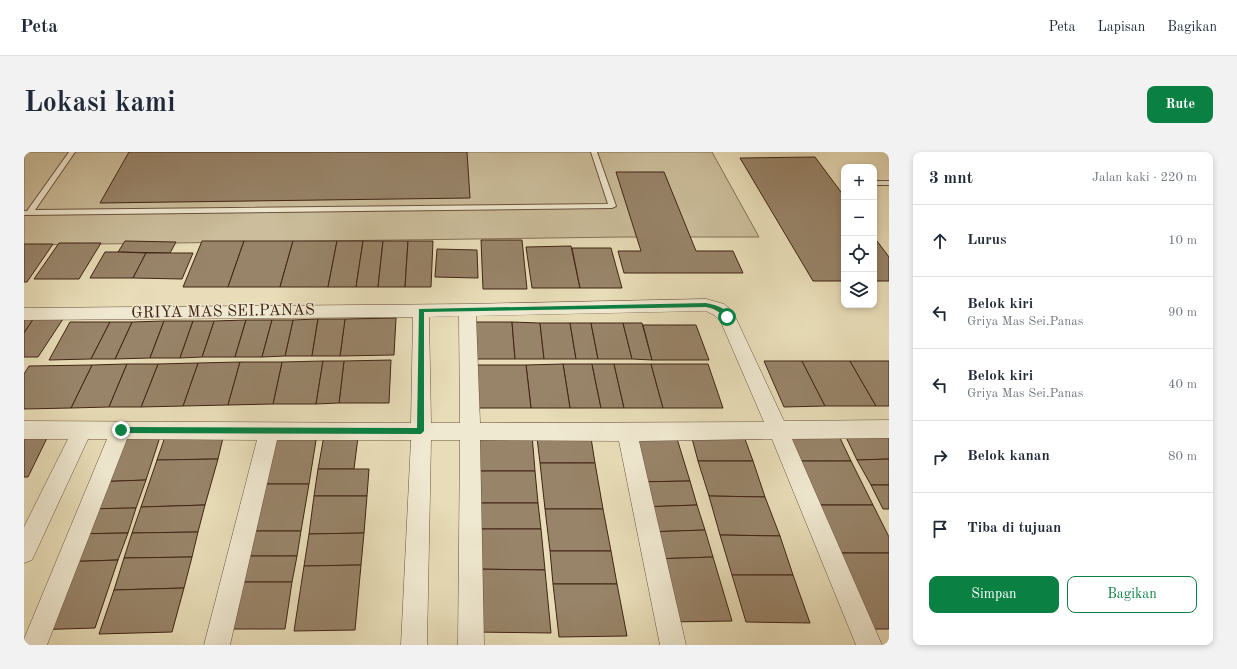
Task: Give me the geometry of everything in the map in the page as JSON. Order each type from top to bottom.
[{"type":"street","name":"GRIYA MAS SEI.PANAS","points":[[24,314],[467,310],[706,305],[722,310],[727,317],[778,430]]},
{"type":"street","points":[[414,645],[421,431],[422,310]]},
{"type":"street","points":[[467,310],[470,432],[471,645]]},
{"type":"street","points":[[24,430],[627,432],[889,429]]},
{"type":"street","points":[[24,552],[82,430]]},
{"type":"street","points":[[34,645],[121,430]]},
{"type":"street","points":[[217,645],[269,430]]},
{"type":"street","points":[[778,430],[869,645]]},
{"type":"street","points":[[627,432],[673,645]]},
{"type":"lane","points":[[26,213],[72,152]]},
{"type":"lane","points":[[26,213],[612,206],[594,152]]},
{"type":"lane","points":[[877,183],[889,183]]},
{"type":"shaded area","points":[[24,152],[712,152],[759,237],[623,237],[24,245]]},
{"type":"building","points":[[129,152],[467,152],[470,198],[100,203]]},
{"type":"building","points":[[815,157],[841,192],[841,281],[813,281],[740,158]]},
{"type":"building","points":[[616,172],[664,172],[696,251],[733,251],[743,273],[624,273],[618,251],[641,251]]},
{"type":"building","points":[[481,240],[522,240],[527,289],[483,289]]},
{"type":"building","points":[[125,241],[176,242],[170,253],[118,252]]},
{"type":"building","points":[[202,241],[244,241],[228,287],[183,287]]},
{"type":"building","points":[[244,241],[293,241],[280,287],[228,287]]},
{"type":"building","points":[[293,241],[337,241],[328,287],[280,287]]},
{"type":"building","points":[[337,241],[363,241],[356,287],[328,287]]},
{"type":"building","points":[[363,241],[383,241],[378,287],[356,287]]},
{"type":"building","points":[[383,241],[408,241],[405,287],[378,287]]},
{"type":"building","points":[[408,241],[433,241],[431,287],[405,287]]},
{"type":"building","points":[[877,241],[889,257],[889,281],[877,281]]},
{"type":"building","points":[[59,243],[101,243],[79,279],[34,279]]},
{"type":"building","points":[[24,244],[53,244],[27,282],[24,282]]},
{"type":"building","points":[[571,246],[580,288],[532,288],[526,247]]},
{"type":"building","points":[[572,248],[611,248],[622,288],[580,288]]},
{"type":"building","points":[[437,249],[477,250],[478,278],[435,277]]},
{"type":"building","points":[[105,252],[146,253],[133,278],[90,278]]},
{"type":"building","points":[[146,253],[193,253],[182,279],[133,278]]},
{"type":"building","points":[[24,318],[34,318],[24,333]]},
{"type":"building","points":[[34,318],[63,319],[38,357],[24,357],[24,333]]},
{"type":"building","points":[[396,318],[394,355],[340,356],[345,319]]},
{"type":"building","points":[[318,319],[312,356],[285,356],[293,320]]},
{"type":"building","points":[[318,319],[345,319],[340,356],[312,356]]},
{"type":"building","points":[[246,320],[235,357],[202,357],[214,321]]},
{"type":"building","points":[[246,320],[272,320],[262,357],[235,357]]},
{"type":"building","points":[[272,320],[293,320],[285,356],[262,357]]},
{"type":"building","points":[[164,321],[150,358],[115,359],[132,322]]},
{"type":"building","points":[[164,321],[193,321],[180,358],[150,358]]},
{"type":"building","points":[[193,321],[214,321],[202,357],[180,358]]},
{"type":"building","points":[[70,322],[110,322],[91,359],[49,360]]},
{"type":"building","points":[[110,322],[132,322],[115,359],[91,359]]},
{"type":"building","points":[[469,322],[512,322],[515,359],[469,359]]},
{"type":"building","points":[[512,322],[540,323],[544,359],[515,359]]},
{"type":"building","points":[[540,323],[570,323],[576,359],[544,359]]},
{"type":"building","points":[[570,323],[591,323],[598,359],[576,359]]},
{"type":"building","points":[[591,323],[623,323],[632,359],[598,359]]},
{"type":"building","points":[[623,323],[642,323],[652,360],[632,359]]},
{"type":"building","points":[[643,325],[696,325],[709,360],[652,360]]},
{"type":"building","points":[[391,360],[389,403],[339,403],[344,361]]},
{"type":"building","points":[[323,361],[316,404],[273,404],[282,362]]},
{"type":"building","points":[[323,361],[344,361],[339,403],[316,404]]},
{"type":"building","points":[[764,361],[802,361],[825,406],[784,407]]},
{"type":"building","points":[[802,361],[850,361],[876,406],[825,406]]},
{"type":"building","points":[[850,361],[889,361],[889,406],[876,406]]},
{"type":"building","points":[[240,362],[228,405],[183,406],[198,363]]},
{"type":"building","points":[[240,362],[282,362],[273,404],[228,405]]},
{"type":"building","points":[[198,363],[183,406],[141,407],[158,364]]},
{"type":"building","points":[[127,364],[109,407],[71,408],[92,365]]},
{"type":"building","points":[[127,364],[158,364],[141,407],[109,407]]},
{"type":"building","points":[[563,364],[592,364],[601,408],[570,408]]},
{"type":"building","points":[[563,364],[570,408],[531,408],[526,365]]},
{"type":"building","points":[[592,364],[614,364],[624,408],[601,408]]},
{"type":"building","points":[[614,364],[651,364],[663,408],[624,408]]},
{"type":"building","points":[[651,364],[708,364],[723,408],[663,408]]},
{"type":"building","points":[[92,365],[71,408],[24,409],[24,374],[29,366]]},
{"type":"building","points":[[476,365],[526,365],[531,408],[477,408]]},
{"type":"building","points":[[265,428],[318,428],[309,484],[252,484]]},
{"type":"building","points":[[225,429],[218,459],[157,460],[167,431]]},
{"type":"building","points":[[359,429],[354,469],[318,469],[325,430]]},
{"type":"building","points":[[889,430],[889,459],[857,460],[843,431]]},
{"type":"building","points":[[690,431],[742,431],[753,461],[698,461]]},
{"type":"building","points":[[623,432],[675,432],[690,481],[634,482]]},
{"type":"building","points":[[49,434],[28,477],[24,477],[24,435]]},
{"type":"building","points":[[470,435],[532,435],[535,471],[470,471]]},
{"type":"building","points":[[839,436],[851,461],[800,461],[790,437]]},
{"type":"building","points":[[160,437],[146,480],[92,482],[109,439]]},
{"type":"building","points":[[537,438],[591,438],[595,463],[540,463]]},
{"type":"building","points":[[218,459],[205,505],[141,507],[157,460]]},
{"type":"building","points":[[889,459],[889,485],[871,485],[857,460]]},
{"type":"building","points":[[698,461],[753,461],[765,497],[709,496]]},
{"type":"building","points":[[800,461],[851,461],[873,505],[819,505]]},
{"type":"building","points":[[540,463],[595,463],[603,509],[545,509]]},
{"type":"building","points":[[318,469],[369,469],[367,496],[314,496]]},
{"type":"building","points":[[470,471],[535,471],[538,503],[471,503]]},
{"type":"building","points":[[146,480],[136,508],[80,509],[92,482]]},
{"type":"building","points":[[690,481],[697,505],[641,507],[634,482]]},
{"type":"building","points":[[252,484],[309,484],[301,531],[241,531]]},
{"type":"building","points":[[871,485],[889,485],[889,509],[883,509]]},
{"type":"building","points":[[314,496],[367,496],[364,533],[309,534]]},
{"type":"building","points":[[709,496],[765,497],[780,536],[720,535]]},
{"type":"building","points":[[471,503],[538,503],[541,529],[471,529]]},
{"type":"building","points":[[205,505],[198,532],[132,533],[141,507]]},
{"type":"building","points":[[697,505],[705,530],[646,532],[641,507]]},
{"type":"building","points":[[819,505],[873,505],[889,537],[889,553],[840,553]]},
{"type":"building","points":[[136,508],[128,533],[70,534],[80,509]]},
{"type":"building","points":[[545,509],[603,509],[611,551],[550,551]]},
{"type":"building","points":[[471,529],[541,529],[545,570],[472,569]]},
{"type":"building","points":[[705,530],[713,557],[653,559],[646,532]]},
{"type":"building","points":[[241,531],[301,531],[297,556],[235,556]]},
{"type":"building","points":[[198,532],[192,557],[124,558],[132,533]]},
{"type":"building","points":[[128,533],[118,560],[59,562],[70,534]]},
{"type":"building","points":[[364,533],[361,565],[304,566],[309,534]]},
{"type":"building","points":[[720,535],[780,536],[793,575],[732,575]]},
{"type":"building","points":[[550,551],[611,551],[617,584],[553,584]]},
{"type":"building","points":[[840,553],[889,553],[889,629],[873,629]]},
{"type":"building","points":[[235,556],[297,556],[292,582],[229,582]]},
{"type":"building","points":[[192,557],[184,588],[114,590],[124,558]]},
{"type":"building","points":[[713,557],[732,621],[668,622],[653,559]]},
{"type":"building","points":[[118,560],[95,628],[31,630],[59,562]]},
{"type":"building","points":[[361,565],[355,630],[294,631],[304,566]]},
{"type":"building","points":[[472,569],[545,570],[551,633],[473,632]]},
{"type":"building","points":[[732,575],[793,575],[810,623],[746,622]]},
{"type":"building","points":[[229,582],[292,582],[285,629],[218,629]]},
{"type":"building","points":[[553,584],[617,584],[627,636],[559,637]]},
{"type":"building","points":[[184,588],[172,632],[99,634],[114,590]]},
{"type":"route","points":[[121,430],[421,431],[422,310],[706,305],[722,310],[727,317]]}]
